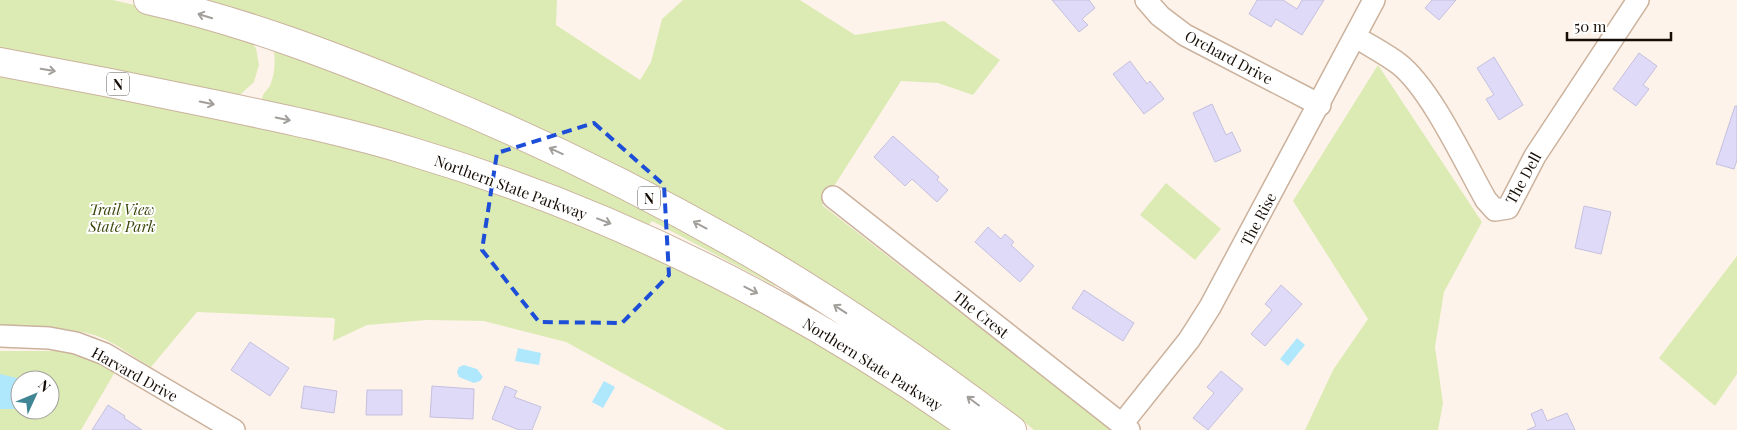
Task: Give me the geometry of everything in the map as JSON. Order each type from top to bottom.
[{"type":"highway","name":"Northern State Parkway","points":[[148,0],[274,37],[368,70],[491,121],[599,172],[733,242],[794,279],[894,344],[1012,430]]},
{"type":"highway","name":"Northern State Parkway","points":[[0,62],[78,76],[318,127],[414,152],[525,190],[613,224],[707,267],[775,303],[902,379],[975,430]]},
{"type":"street","name":"Orchard Drive","points":[[1146,0],[1160,16],[1185,34],[1320,105]]},
{"type":"street","name":"The Rise","points":[[1126,427],[1189,340],[1210,307],[1356,38],[1374,0]]},
{"type":"street","name":"The Dell","points":[[1356,38],[1399,64],[1415,80],[1438,114],[1486,200],[1495,210],[1502,211],[1508,208],[1535,156],[1638,0]]},
{"type":"street","name":"The Crest","points":[[833,197],[1126,427]]},
{"type":"street","name":"Harvard Drive","points":[[0,336],[49,338],[76,343],[105,354],[234,430]]},
{"type":"highlighted area","points":[[594,123],[664,185],[669,275],[622,323],[539,322],[482,250],[497,153]]},
{"type":"green space","points":[[0,0],[113,0],[223,26],[244,34],[256,48],[259,65],[254,82],[241,94],[226,97],[0,50]]},
{"type":"green space","points":[[186,0],[557,0],[556,25],[640,80],[651,62],[662,19],[683,0],[800,0],[855,35],[944,21],[1000,60],[973,95],[938,83],[901,81],[822,205],[1111,430],[1034,430],[999,401],[810,274]]},
{"type":"green space","points":[[278,47],[383,85],[655,213],[780,284],[775,286],[652,221],[647,227],[270,106],[262,100],[262,97],[272,79],[274,51]]},
{"type":"green space","points":[[1378,65],[1482,222],[1444,292],[1435,347],[1443,403],[1438,430],[1305,430],[1333,370],[1368,319],[1293,201]]},
{"type":"green space","name":"Trail View State Park","points":[[0,77],[53,86],[93,90],[341,143],[546,208],[740,293],[963,430],[726,430],[566,342],[484,321],[427,320],[367,325],[333,341],[335,319],[332,318],[197,312],[151,367],[111,342],[86,333],[49,328],[0,327]]},
{"type":"green space","points":[[1166,183],[1221,229],[1195,260],[1140,215]]},
{"type":"green space","points":[[1737,256],[1737,374],[1715,406],[1659,358]]},
{"type":"green space","points":[[0,351],[62,351],[85,354],[115,372],[81,430],[0,430]]},
{"type":"water","points":[[1297,338],[1305,345],[1288,366],[1280,359]]},
{"type":"water","points":[[518,348],[541,353],[539,365],[515,361]]},
{"type":"water","points":[[464,365],[477,369],[483,377],[480,381],[474,383],[459,377],[457,372],[459,367]]},
{"type":"water","points":[[0,374],[10,376],[10,409],[0,409]]},
{"type":"water","points":[[604,381],[615,387],[603,408],[592,402]]},
{"type":"building","points":[[1052,0],[1089,0],[1095,8],[1082,19],[1088,25],[1079,32]]},
{"type":"building","points":[[1257,0],[1283,0],[1297,9],[1302,0],[1324,0],[1302,35],[1276,19],[1271,27],[1249,14]]},
{"type":"building","points":[[1432,0],[1456,0],[1439,20],[1425,8]]},
{"type":"building","points":[[1639,53],[1657,66],[1643,85],[1649,89],[1636,106],[1613,89]]},
{"type":"building","points":[[1494,57],[1523,105],[1499,120],[1486,99],[1494,95],[1477,68]]},
{"type":"building","points":[[1130,61],[1147,84],[1150,81],[1164,99],[1144,114],[1113,74]]},
{"type":"building","points":[[1212,104],[1226,135],[1232,132],[1241,151],[1215,162],[1193,113]]},
{"type":"building","points":[[1735,106],[1737,106],[1737,160],[1734,169],[1716,164]]},
{"type":"building","points":[[893,136],[939,177],[937,180],[948,190],[937,202],[912,179],[905,186],[874,157]]},
{"type":"building","points":[[1584,206],[1611,212],[1601,254],[1575,248]]},
{"type":"building","points":[[988,227],[1001,239],[1005,234],[1014,242],[1011,245],[1034,266],[1020,282],[975,242]]},
{"type":"building","points":[[1281,285],[1302,304],[1265,346],[1251,334],[1272,310],[1265,304]]},
{"type":"building","points":[[1084,290],[1134,323],[1123,341],[1072,308]]},
{"type":"building","points":[[250,342],[289,368],[270,396],[231,370]]},
{"type":"building","points":[[1221,371],[1243,389],[1208,430],[1193,418],[1214,393],[1207,387]]},
{"type":"building","points":[[304,386],[337,391],[334,413],[301,408]]},
{"type":"building","points":[[432,386],[474,389],[473,419],[430,417]]},
{"type":"building","points":[[505,386],[517,391],[514,397],[541,407],[532,430],[519,430],[492,419]]},
{"type":"building","points":[[367,390],[402,390],[402,415],[366,415]]},
{"type":"building","points":[[108,405],[125,416],[124,418],[142,430],[92,430]]},
{"type":"building","points":[[1542,409],[1547,421],[1567,413],[1575,430],[1527,430],[1536,426],[1531,414]]}]
